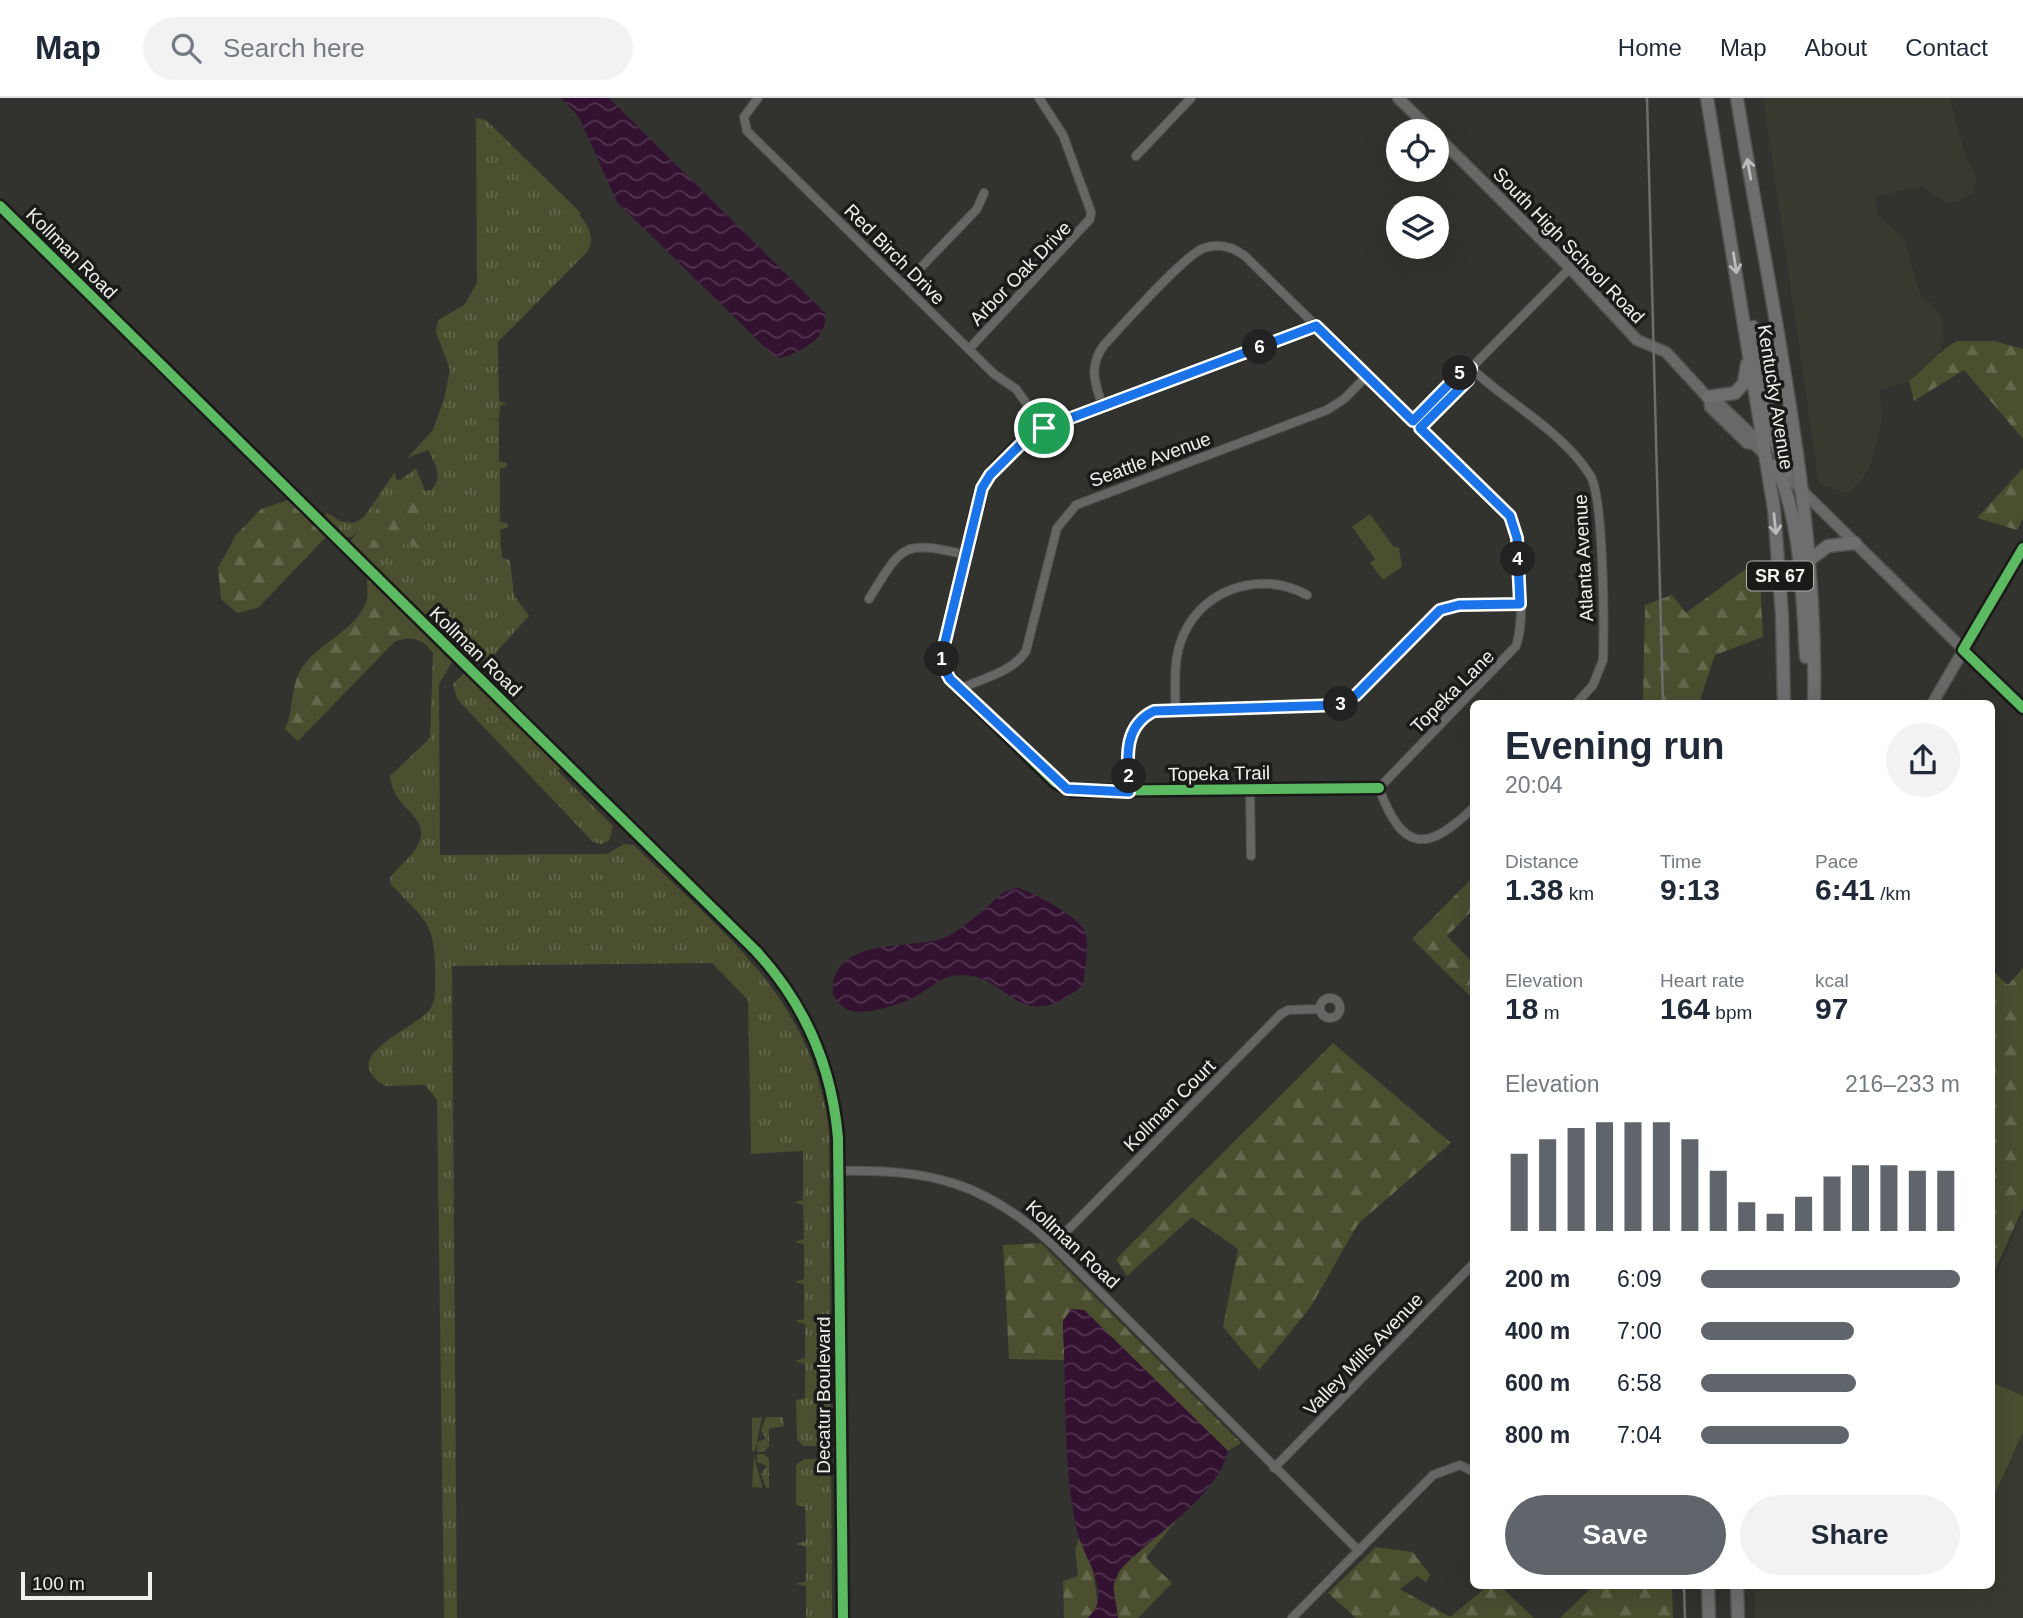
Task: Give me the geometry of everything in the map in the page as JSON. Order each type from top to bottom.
[{"type":"main road","name":"Kentucky Avenue","points":[[1707,98],[1766,456],[1780,575],[1784,700]]},
{"type":"main road","name":"Kentucky Avenue","points":[[1737,98],[1808,561],[1814,700]]},
{"type":"main road","points":[[1744,317],[1752,325],[1775,441],[1796,483]]},
{"type":"main road","points":[[1709,398],[1728,396],[1742,387],[1749,350]]},
{"type":"main road","points":[[1776,466],[1791,514],[1806,662],[1814,676]]},
{"type":"main road","points":[[1808,561],[1828,546],[1855,543]]},
{"type":"main road","points":[[1708,1589],[1709,1618]]},
{"type":"main road","points":[[1737,1589],[1738,1618]]},
{"type":"street","name":"Red Birch Drive","points":[[758,98],[744,117],[747,131],[996,376],[1016,389],[1044,428]]},
{"type":"street","name":"Arbor Oak Drive","points":[[969,349],[1089,223],[1091,217],[1063,133],[1039,98]]},
{"type":"street","points":[[1136,156],[1191,98]]},
{"type":"street","points":[[1398,98],[1420,119]]},
{"type":"street","name":"South High School Road","points":[[1449,148],[1570,268],[1637,340],[1666,352],[1709,398],[1710,407],[1747,443],[1754,444],[1796,483],[2023,708]]},
{"type":"street","points":[[904,285],[976,209],[984,193]]},
{"type":"street","name":"Kollman Road","points":[[0,206],[765,962],[797,1006],[822,1058],[835,1107],[839,1171],[911,1172],[958,1183],[1014,1212],[1053,1245],[1359,1551]]},
{"type":"street","name":"Topeka Lane","points":[[1103,407],[1093,375],[1101,349],[1191,255],[1215,245],[1230,247],[1242,254],[1510,516],[1517,538],[1519,638],[1511,653],[1379,788]]},
{"type":"street","points":[[1413,421],[1462,371],[1471,368],[1570,268]]},
{"type":"street","points":[[869,599],[894,559],[907,549],[924,546],[967,555],[988,479],[1028,437],[1044,428],[1316,326]]},
{"type":"street","points":[[1420,428],[1468,380],[1471,368]]},
{"type":"street","name":"Atlanta Avenue","points":[[1471,368],[1495,390],[1539,422],[1587,470],[1596,486],[1603,655],[1599,675],[1579,700]]},
{"type":"street","name":"Seattle Avenue","points":[[960,689],[1013,666],[1026,651],[1057,528],[1076,505],[1328,410],[1344,399],[1367,376]]},
{"type":"street","points":[[1935,700],[2023,548]]},
{"type":"street","name":"Topeka Trail","points":[[967,555],[943,650],[943,666],[960,689],[1061,786],[1079,792],[1379,788]]},
{"type":"street","points":[[1175,709],[1179,647],[1188,624],[1204,606],[1228,590],[1256,584],[1280,585],[1307,595]]},
{"type":"street","points":[[1129,792],[1128,755],[1132,732],[1147,715],[1175,709],[1340,705],[1356,695],[1440,610],[1459,605],[1520,604]]},
{"type":"street","points":[[1379,788],[1391,817],[1407,834],[1422,839],[1439,837],[1450,831],[1470,811]]},
{"type":"street","points":[[1250,790],[1251,856]]},
{"type":"street","name":"Kollman Court","points":[[1053,1245],[1280,1014],[1288,1010],[1320,1009]]},
{"type":"street","name":"Decatur Boulevard","points":[[839,1171],[843,1618]]},
{"type":"street","name":"Valley Mills Avenue","points":[[1274,1468],[1470,1267]]},
{"type":"street","points":[[1292,1618],[1433,1475],[1460,1465],[1470,1470]]},
{"type":"shaded area","points":[[1763,98],[1950,98],[1965,155],[1977,177],[1973,193],[1957,202],[1946,203],[1921,186],[1876,197],[1877,215],[1904,238],[1921,297],[1932,304],[1943,320],[1941,349],[1930,366],[1909,381],[1880,390],[1882,422],[1869,470],[1849,494],[1819,484]]},
{"type":"shaded area","points":[[2023,1212],[2023,1618],[1755,1618],[1754,1589],[1995,1589],[1995,1277]]},
{"type":"green space","points":[[476,118],[486,120],[581,213],[579,215],[586,223],[591,237],[588,251],[498,342],[499,401],[507,404],[500,406],[499,419],[489,419],[499,420],[499,461],[507,463],[507,467],[500,469],[500,522],[507,523],[508,527],[500,530],[502,558],[510,560],[514,595],[529,616],[489,660],[477,663],[445,638],[404,597],[399,588],[393,586],[367,560],[380,547],[360,528],[352,537],[344,537],[323,517],[327,513],[340,521],[354,523],[364,517],[395,472],[396,479],[400,480],[416,468],[425,491],[431,490],[437,480],[437,470],[428,450],[407,458],[433,430],[444,399],[450,370],[436,332],[438,320],[464,305],[477,283]]},
{"type":"green space","points":[[1957,341],[1994,341],[2023,349],[2023,439],[1964,370],[1914,401],[1909,381]]},
{"type":"green space","points":[[2023,468],[2023,519],[2017,530],[1977,518]]},
{"type":"green space","points":[[414,498],[421,505],[421,518],[426,534],[422,551],[409,544],[390,546],[385,541],[384,533],[371,520],[377,509]]},
{"type":"green space","points":[[288,500],[326,537],[258,608],[237,613],[221,599],[218,568],[236,535],[261,509]]},
{"type":"green space","points":[[1370,514],[1393,546],[1399,548],[1402,567],[1383,580],[1370,563],[1375,559],[1352,527]]},
{"type":"green space","points":[[360,528],[369,533],[380,547],[367,560],[350,542]]},
{"type":"green space","points":[[1759,559],[1763,637],[1715,655],[1700,700],[1643,700],[1645,605],[1672,595],[1686,613]]},
{"type":"green space","points":[[367,578],[413,623],[298,741],[285,729],[297,678],[307,661],[362,611],[367,600]]},
{"type":"green space","points":[[413,623],[452,662],[439,684],[440,855],[607,854],[624,844],[634,845],[731,939],[784,1005],[804,1042],[820,1084],[829,1131],[831,1438],[824,1446],[803,1446],[797,1439],[796,1400],[805,1398],[805,1364],[795,1361],[805,1358],[805,1324],[795,1321],[804,1319],[804,1284],[794,1282],[804,1279],[804,1244],[794,1242],[804,1239],[803,1205],[794,1202],[803,1200],[803,1151],[751,1154],[748,1000],[712,963],[452,966],[457,1618],[444,1618],[437,1100],[425,1085],[385,1086],[372,1075],[369,1064],[373,1054],[383,1044],[430,1009],[435,994],[435,960],[431,935],[421,916],[391,885],[390,878],[416,848],[421,834],[416,819],[397,797],[390,776],[430,738],[433,653],[416,639],[394,642]]},
{"type":"green space","points":[[465,672],[562,767],[558,771],[613,826],[609,841],[601,844],[593,842],[457,699],[453,684]]},
{"type":"green space","points":[[1470,880],[1470,913],[1447,936],[1470,960],[1470,996],[1412,939]]},
{"type":"green space","points":[[2023,968],[2023,1208],[1995,1270],[1995,973],[2008,985]]},
{"type":"green space","points":[[1333,1043],[1451,1143],[1358,1224],[1310,1308],[1259,1370],[1223,1327],[1238,1249],[1192,1217],[1127,1276],[1116,1259]]},
{"type":"green space","points":[[1041,1243],[1241,1443],[1228,1451],[1084,1310],[1063,1330],[1065,1360],[1009,1359],[1003,1245]]},
{"type":"green space","points":[[1995,1383],[2023,1396],[2023,1432],[1995,1493]]},
{"type":"green space","points":[[762,1417],[755,1451],[752,1451],[752,1418]]},
{"type":"green space","points":[[766,1417],[783,1417],[784,1426],[769,1429],[769,1446],[764,1452],[757,1452],[757,1442],[766,1439],[761,1430]]},
{"type":"green space","points":[[757,1454],[764,1454],[769,1459],[769,1488],[766,1488],[761,1474],[767,1466],[757,1462]]},
{"type":"green space","points":[[754,1456],[762,1485],[762,1488],[752,1487]]},
{"type":"green space","points":[[804,1459],[826,1459],[831,1466],[832,1618],[806,1618],[806,1586],[796,1584],[806,1581],[806,1547],[796,1544],[806,1541],[805,1507],[796,1505],[796,1465]]},
{"type":"green space","points":[[1183,1512],[1146,1558],[1172,1583],[1138,1618],[1118,1618],[1114,1589],[1117,1575],[1143,1545]]},
{"type":"green space","points":[[1079,1538],[1092,1563],[1098,1605],[1088,1618],[1064,1618],[1063,1581],[1078,1576],[1075,1550]]},
{"type":"green space","points":[[1376,1547],[1413,1552],[1430,1575],[1426,1582],[1417,1576],[1400,1589],[1450,1617],[1484,1589],[1503,1589],[1534,1618],[1356,1618],[1328,1593]]},
{"type":"green space","points":[[1590,1589],[1672,1589],[1673,1618],[1560,1618]]},
{"type":"water","points":[[561,98],[609,98],[825,313],[823,330],[818,336],[789,355],[781,358],[773,355],[617,202],[579,117]]},
{"type":"water","points":[[1017,888],[1045,900],[1067,914],[1086,934],[1087,953],[1083,985],[1060,1001],[1042,1006],[1027,1005],[987,981],[971,976],[947,977],[909,1000],[875,1010],[849,1010],[841,1005],[833,994],[835,975],[844,962],[858,954],[876,949],[946,937],[1006,891]]},
{"type":"water","points":[[1071,1309],[1084,1310],[1228,1451],[1222,1468],[1197,1500],[1120,1570],[1113,1585],[1118,1618],[1088,1618],[1095,1609],[1098,1587],[1078,1534],[1067,1458],[1063,1321]]},
{"type":"railway","points":[[1647,98],[1663,700]]},
{"type":"railway","points":[[1684,1589],[1685,1618]]},
{"type":"cycle path","points":[[0,206],[756,951],[788,992],[813,1037],[822,1061],[835,1112],[838,1138],[843,1618]]},
{"type":"cycle path","points":[[1316,326],[1044,428],[1009,454],[982,488],[943,650],[943,662],[949,676],[960,689],[1055,782],[1072,791],[1379,788]]},
{"type":"cycle path","points":[[2023,548],[1963,650],[2023,708]]},
{"type":"route","points":[[1316,326],[1413,421],[1462,371],[1471,368],[1468,380],[1420,428],[1510,516],[1516,527],[1520,604],[1459,605],[1440,610],[1356,695],[1340,705],[1154,711],[1140,721],[1130,738],[1129,792],[1079,792],[1067,789],[1058,785],[950,679],[943,666],[942,656],[982,488],[990,475],[1028,437],[1044,428],[1316,326]]}]
